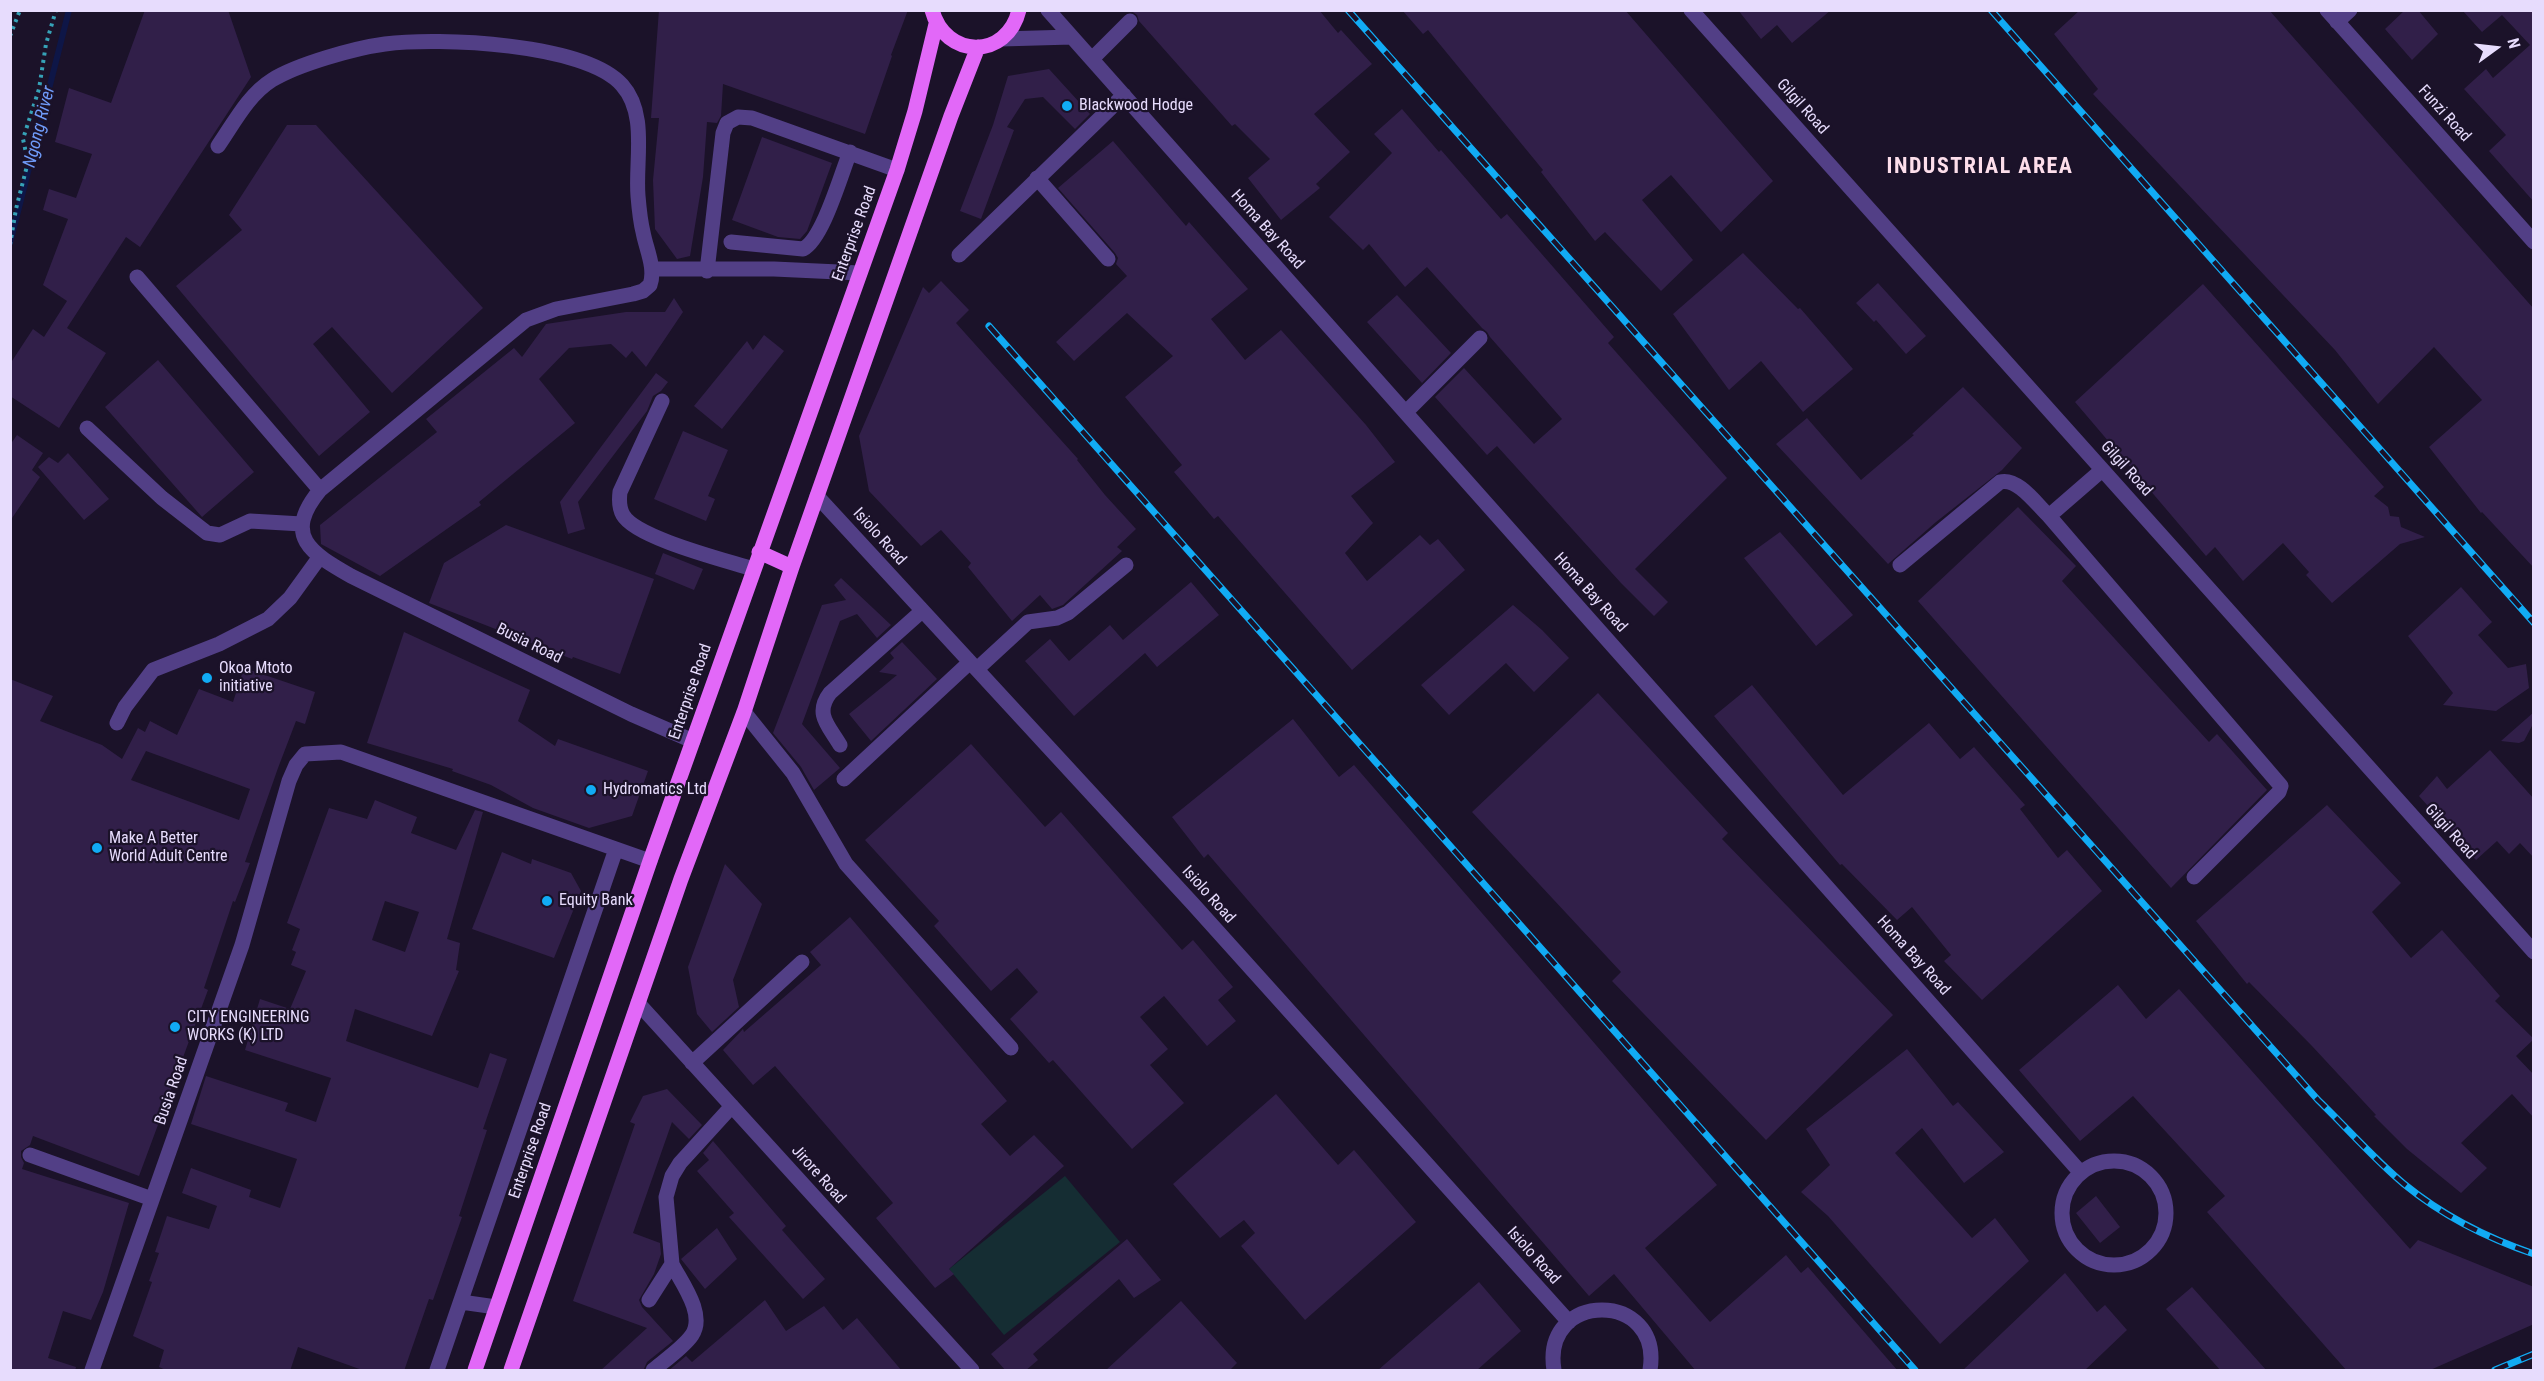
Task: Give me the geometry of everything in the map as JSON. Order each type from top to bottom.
[{"type":"main road","points":[[511,1371],[681,879],[744,712],[792,567],[951,116],[978,47],[990,45],[1010,31],[1019,10]]},
{"type":"main road","name":"Enterprise Road","points":[[934,17],[944,34],[954,42],[978,47]]},
{"type":"main road","name":"Enterprise Road","points":[[475,1371],[650,861],[897,170],[915,111],[934,17]]},
{"type":"main road","points":[[759,552],[792,567]]},
{"type":"lane","name":"Homa Bay Road","points":[[1048,10],[2081,1173]]},
{"type":"lane","name":"Gilgil Road","points":[[1691,10],[2534,952]]},
{"type":"lane","points":[[2332,16],[2350,10]]},
{"type":"lane","name":"Funzi Road","points":[[2332,16],[2534,242]]},
{"type":"lane","points":[[1092,59],[1130,21]]},
{"type":"lane","points":[[1001,39],[1072,37]]},
{"type":"lane","points":[[117,723],[125,707],[153,670],[219,644],[268,620],[290,598],[319,558],[308,548],[303,537],[302,524],[303,514],[320,490],[526,320],[556,309],[643,291],[650,285],[652,269],[640,215],[637,119],[632,101],[622,85],[606,73],[558,55],[529,48],[422,41],[383,44],[288,72],[263,86],[252,97],[218,146]]},
{"type":"lane","points":[[959,255],[1124,95]]},
{"type":"lane","points":[[707,271],[723,133],[727,123],[738,117],[752,118],[897,170]]},
{"type":"lane","points":[[731,242],[803,249],[809,246],[819,231],[850,152]]},
{"type":"lane","points":[[1037,178],[1108,259]]},
{"type":"lane","points":[[652,269],[707,271],[774,269],[860,273]]},
{"type":"lane","points":[[137,277],[320,490]]},
{"type":"lane","points":[[1406,412],[1480,338]]},
{"type":"lane","points":[[662,401],[620,492],[619,504],[623,516],[633,526],[651,536],[753,569]]},
{"type":"lane","points":[[87,428],[162,498],[207,534],[220,535],[250,521],[302,524]]},
{"type":"lane","points":[[2049,516],[2102,470]]},
{"type":"lane","points":[[1900,564],[2000,482],[2007,480],[2016,483],[2049,516],[2279,783],[2279,792],[2194,876]]},
{"type":"lane","name":"Isiolo Road","points":[[817,496],[1185,896],[1569,1322]]},
{"type":"lane","name":"Busia Road","points":[[319,558],[351,576],[632,714],[693,741]]},
{"type":"lane","points":[[844,779],[1028,621],[1057,618],[1068,613],[1126,566]]},
{"type":"lane","points":[[840,745],[822,716],[822,703],[830,693],[922,611]]},
{"type":"lane","points":[[744,712],[797,779],[846,864],[1011,1048]]},
{"type":"lane","name":"Busia Road","points":[[92,1371],[242,945],[290,781],[296,765],[305,754],[341,752],[615,849]]},
{"type":"lane","points":[[437,1371],[615,849],[650,861]]},
{"type":"lane","points":[[692,1063],[802,962]]},
{"type":"lane","name":"Jirore Road","points":[[638,1003],[972,1371]]},
{"type":"lane","points":[[653,1371],[693,1335],[695,1325],[693,1304],[672,1264],[666,1197],[672,1176],[680,1163],[732,1106]]},
{"type":"lane","points":[[30,1155],[152,1199]]},
{"type":"lane","points":[[2114,1161],[2137,1166],[2155,1182],[2161,1192],[2166,1215],[2161,1236],[2149,1253],[2130,1263],[2107,1265],[2085,1256],[2076,1248],[2064,1227],[2062,1216],[2067,1192],[2081,1173],[2091,1167],[2114,1161]]},
{"type":"lane","points":[[649,1300],[672,1264]]},
{"type":"lane","points":[[461,1302],[496,1307]]},
{"type":"lane","points":[[1554,1371],[1554,1348],[1562,1330],[1569,1322],[1587,1311],[1597,1309],[1628,1316],[1643,1331],[1651,1351],[1650,1371]]},
{"type":"path","points":[[10,36],[20,10]]},
{"type":"path","points":[[10,245],[28,162],[23,139],[39,89],[46,44],[56,10]]},
{"type":"green space","points":[[1065,1176],[1120,1242],[1004,1335],[949,1269]]},
{"type":"building","points":[[145,10],[228,10],[251,77],[140,247],[126,237],[67,328],[106,353],[59,428],[10,396],[10,364],[33,329],[44,337],[67,301],[43,285],[68,219],[43,210],[49,189],[76,198],[92,154],[55,142],[69,88],[111,103]]},
{"type":"building","points":[[659,10],[908,10],[865,134],[723,84],[721,116],[717,123],[707,122],[703,177],[690,256],[677,259],[655,229],[653,180],[659,118],[651,118]]},
{"type":"building","points":[[1130,10],[1319,10],[1338,33],[1341,30],[1372,64],[1314,114],[1350,152],[1316,184],[1320,188],[1281,220],[1248,178],[1270,159],[1235,124],[1232,126],[1139,21],[1137,15]]},
{"type":"building","points":[[1402,10],[1625,10],[1773,181],[1721,232],[1671,175],[1642,200],[1693,260],[1661,291],[1605,232],[1595,241],[1541,172],[1543,170],[1428,30],[1423,34]]},
{"type":"building","points":[[1738,10],[1831,10],[1792,43],[1777,25],[1761,39]]},
{"type":"building","points":[[2080,10],[2269,10],[2534,309],[2534,568],[2481,513],[2429,447],[2482,400],[2434,347],[2378,404],[2335,350],[2093,94],[2098,89],[2054,34]]},
{"type":"building","points":[[2405,10],[2418,10],[2438,34],[2412,60],[2385,29]]},
{"type":"building","points":[[2462,10],[2534,10],[2534,202],[2489,151],[2506,135],[2464,89],[2486,69],[2493,78],[2530,45],[2502,15],[2482,32]]},
{"type":"building","points":[[1049,69],[1090,114],[1075,129],[1043,97],[1025,99],[1007,127],[1014,130],[981,219],[960,211],[993,125],[1008,76]]},
{"type":"building","points":[[1402,109],[1501,219],[1507,214],[1614,337],[1608,343],[1727,478],[1635,569],[1668,602],[1654,616],[1621,583],[1497,446],[1487,455],[1435,397],[1464,368],[1534,444],[1562,419],[1427,267],[1405,287],[1369,244],[1363,250],[1329,217],[1392,153],[1374,134]]},
{"type":"building","points":[[287,125],[316,125],[483,308],[392,393],[332,327],[313,344],[370,412],[319,456],[176,286],[242,230],[229,215]]},
{"type":"building","points":[[762,137],[832,163],[807,231],[800,239],[778,237],[732,220]]},
{"type":"building","points":[[1113,141],[1186,226],[1189,222],[1248,289],[1211,319],[1245,360],[1281,330],[1366,425],[1395,462],[1351,496],[1373,523],[1345,553],[1367,581],[1420,535],[1430,545],[1438,539],[1465,570],[1352,670],[1218,516],[1214,519],[1174,472],[1182,465],[1125,397],[1173,356],[1127,313],[1074,361],[1056,342],[1127,276],[1116,264],[1118,258],[1115,253],[1058,188]]},
{"type":"building","points":[[1743,253],[1798,309],[1800,308],[1853,369],[1803,412],[1761,361],[1729,390],[1673,314]]},
{"type":"building","points":[[941,281],[969,310],[956,323],[1078,459],[1105,495],[1136,529],[1117,547],[1122,551],[1063,605],[1052,609],[1040,595],[1012,621],[968,567],[971,563],[941,530],[921,546],[869,491],[859,436],[923,287],[929,293]]},
{"type":"building","points":[[1878,283],[1926,336],[1906,354],[1876,320],[1874,322],[1856,303]]},
{"type":"building","points":[[2203,284],[2384,487],[2374,496],[2388,507],[2390,516],[2399,517],[2401,527],[2425,537],[2400,544],[2332,603],[2306,575],[2309,572],[2283,543],[2243,581],[2215,547],[2206,556],[2075,402]]},
{"type":"building","points":[[1397,295],[1451,353],[1422,383],[1367,322]]},
{"type":"building","points":[[674,298],[683,312],[646,367],[632,351],[626,358],[611,344],[569,348],[539,379],[575,423],[479,502],[481,505],[380,576],[321,544],[320,525],[437,432],[426,419],[514,348],[522,357],[546,324],[626,312],[665,312]]},
{"type":"building","points":[[764,335],[784,351],[722,429],[694,406],[747,341],[753,350]]},
{"type":"building","points":[[158,360],[254,472],[202,517],[105,407]]},
{"type":"building","points":[[656,373],[668,382],[661,391],[653,396],[647,411],[578,502],[585,529],[568,534],[560,502]]},
{"type":"building","points":[[1963,387],[2022,448],[2002,470],[1936,522],[1888,564],[1776,444],[1807,418],[1861,480],[1914,435],[1912,434]]},
{"type":"building","points":[[683,431],[728,450],[708,496],[715,499],[706,521],[654,499]]},
{"type":"building","points":[[17,435],[43,453],[32,470],[40,477],[10,521],[10,445]]},
{"type":"building","points":[[68,453],[109,499],[84,520],[38,467],[49,457],[58,463]]},
{"type":"building","points":[[2018,507],[2076,566],[2062,581],[2209,742],[2217,734],[2267,790],[2171,888],[1918,601]]},
{"type":"building","points":[[506,525],[654,579],[620,674],[573,657],[572,659],[429,603],[444,563]]},
{"type":"building","points":[[1780,532],[1853,615],[1816,646],[1744,558]]},
{"type":"building","points":[[663,553],[703,569],[694,590],[655,574]]},
{"type":"building","points":[[841,578],[891,625],[877,638],[857,614],[840,621],[802,724],[840,768],[814,790],[801,767],[773,733],[822,605],[846,600],[834,585]]},
{"type":"building","points":[[1191,582],[1219,615],[1157,667],[1145,653],[1074,716],[1025,661],[1050,639],[1069,661],[1110,625],[1123,640]]},
{"type":"building","points":[[2461,587],[2492,622],[2478,635],[2508,668],[2526,664],[2529,688],[2496,711],[2443,705],[2453,693],[2408,636]]},
{"type":"building","points":[[1513,605],[1569,658],[1534,692],[1506,663],[1449,715],[1421,685]]},
{"type":"building","points":[[404,632],[530,690],[518,721],[555,746],[558,739],[648,771],[632,816],[589,828],[533,808],[491,785],[452,771],[453,769],[367,743]]},
{"type":"building","points":[[902,642],[937,679],[871,741],[849,714],[897,675],[879,672],[894,658],[890,653]]},
{"type":"building","points":[[244,668],[315,692],[305,724],[296,721],[278,768],[245,862],[250,863],[235,902],[233,901],[204,988],[208,990],[139,1176],[33,1136],[30,1145],[21,1151],[24,1163],[22,1169],[129,1203],[103,1292],[91,1320],[63,1311],[48,1358],[76,1367],[75,1371],[10,1371],[10,679],[53,696],[40,721],[102,745],[122,759],[138,728],[145,732],[150,721],[177,735],[199,689],[233,702]],"holes":[[[146,751],[250,789],[239,820],[131,780]]]},
{"type":"building","points":[[1752,685],[1843,795],[1929,723],[1960,759],[1974,747],[2025,805],[2020,809],[2058,858],[2067,850],[2102,891],[1982,1000],[1944,961],[1951,955],[1912,907],[1897,920],[1842,864],[1840,865],[1714,716]]},
{"type":"building","points":[[1598,693],[1728,833],[1722,839],[1893,1015],[1766,1140],[1612,981],[1621,972],[1472,812]]},
{"type":"building","points":[[2534,712],[2534,722],[2524,741],[2519,743],[2501,741]]},
{"type":"building","points":[[1293,719],[1339,777],[1354,765],[1717,1185],[1645,1248],[1710,1322],[1786,1255],[1801,1273],[1808,1267],[1898,1371],[1696,1371],[1614,1274],[1589,1296],[1208,854],[1204,858],[1172,817]]},
{"type":"building","points":[[971,744],[1045,827],[1061,812],[1182,950],[1193,940],[1233,987],[1218,1000],[1236,1021],[1207,1046],[1164,996],[1140,1017],[1168,1049],[1150,1065],[1184,1103],[1132,1149],[1053,1060],[1049,1063],[1010,1019],[1038,992],[1017,968],[991,991],[934,926],[939,921],[865,840]]},
{"type":"building","points":[[2490,750],[2534,799],[2534,858],[2520,843],[2509,854],[2497,841],[2476,860],[2419,796],[2437,776],[2447,789]]},
{"type":"building","points":[[375,800],[417,817],[411,833],[456,850],[475,810],[483,812],[447,939],[460,943],[456,970],[459,971],[432,1036],[355,1009],[346,1041],[478,1088],[490,1053],[507,1059],[483,1129],[487,1130],[459,1216],[462,1217],[433,1300],[429,1299],[404,1371],[365,1371],[298,1347],[290,1371],[168,1371],[159,1367],[164,1350],[133,1336],[152,1282],[149,1281],[159,1253],[155,1252],[167,1216],[209,1229],[217,1206],[182,1193],[191,1168],[251,1190],[249,1197],[280,1208],[297,1159],[191,1124],[206,1076],[288,1103],[285,1111],[316,1122],[331,1078],[245,1050],[260,999],[290,1009],[306,971],[291,965],[296,952],[292,950],[300,929],[287,923],[329,808],[367,819]],"holes":[[[385,901],[419,912],[405,952],[372,940]]]},
{"type":"building","points":[[2327,805],[2401,883],[2372,912],[2411,958],[2442,930],[2500,996],[2495,1001],[2534,1039],[2516,1056],[2534,1075],[2534,1118],[2512,1094],[2461,1143],[2487,1168],[2461,1193],[2407,1149],[2374,1116],[2376,1115],[2312,1046],[2249,982],[2247,984],[2196,921]]},
{"type":"building","name":"Equity Bank","points":[[502,852],[531,864],[532,859],[571,873],[581,891],[554,958],[472,929]]},
{"type":"building","points":[[725,864],[762,904],[733,980],[739,1007],[712,1032],[697,1014],[688,967]]},
{"type":"building","points":[[850,917],[1007,1101],[981,1124],[1010,1156],[1034,1135],[1064,1166],[949,1269],[954,1274],[935,1288],[876,1218],[893,1203],[775,1066],[753,1085],[723,1050],[743,1029],[744,1032],[821,965],[810,952]]},
{"type":"building","points":[[2118,985],[2146,1019],[2179,989],[2410,1249],[2418,1240],[2534,1287],[2534,1324],[2428,1371],[2347,1371],[2207,1212],[2225,1196],[2133,1096],[2080,1141],[2019,1070]]},
{"type":"building","points":[[1907,1049],[1953,1106],[1958,1102],[2004,1152],[1964,1183],[1922,1128],[1895,1153],[1972,1238],[1995,1218],[2029,1261],[1940,1344],[1828,1216],[1801,1192],[1830,1165],[1806,1129]]},
{"type":"building","points":[[667,1089],[702,1125],[689,1139],[672,1122],[633,1233],[660,1243],[661,1254],[654,1274],[639,1300],[642,1307],[673,1341],[647,1362],[643,1371],[600,1371],[647,1328],[573,1301],[635,1124],[630,1122],[643,1096]]},
{"type":"building","points":[[1276,1094],[1338,1165],[1354,1150],[1416,1222],[1305,1320],[1241,1246],[1255,1233],[1244,1220],[1220,1238],[1173,1184]]},
{"type":"building","points":[[713,1141],[786,1226],[782,1230],[825,1279],[803,1299],[729,1217],[734,1213],[697,1171],[709,1160],[703,1153]]},
{"type":"building","points":[[2096,1196],[2120,1227],[2100,1243],[2076,1213]]},
{"type":"building","points":[[717,1228],[737,1259],[705,1289],[681,1259]]},
{"type":"building","points":[[1127,1239],[1161,1280],[1134,1298],[1119,1279],[1033,1354],[1038,1360],[1025,1371],[1006,1371],[991,1354]]},
{"type":"building","points":[[2065,1273],[2097,1312],[2105,1305],[2127,1330],[2084,1371],[1962,1371]]},
{"type":"building","points":[[1479,1282],[1521,1331],[1476,1371],[1377,1371]]},
{"type":"building","points":[[2192,1287],[2267,1371],[2221,1371],[2166,1309]]},
{"type":"building","points":[[765,1300],[786,1331],[824,1306],[843,1330],[857,1318],[902,1371],[668,1371],[686,1356],[692,1362]]},
{"type":"building","points":[[1181,1301],[1237,1363],[1229,1371],[1105,1371]]},
{"type":"waterway","name":"Ngong River","points":[[10,243],[69,10]]},
{"type":"railway","points":[[1348,10],[2318,1100],[2382,1164],[2419,1196],[2466,1225],[2534,1254]]},
{"type":"railway","points":[[1991,10],[2534,623]]},
{"type":"railway","points":[[989,326],[1915,1370]]},
{"type":"railway","points":[[2495,1370],[2534,1354]]},
{"type":"place","name":"Blackwood Hodge","points":[[1067,106]]},
{"type":"place","name":"Okoa Mtoto initiative","points":[[207,678]]},
{"type":"place","name":"Hydromatics Ltd","points":[[591,790]]},
{"type":"place","name":"Make A Better World Adult Centre","points":[[97,848]]},
{"type":"place","name":"Equity Bank","points":[[547,901]]},
{"type":"place","name":"CITY ENGINEERING WORKS (K) LTD","points":[[175,1027]]},
{"type":"district","name":"INDUSTRIAL AREA","points":[[1980,167]]}]
